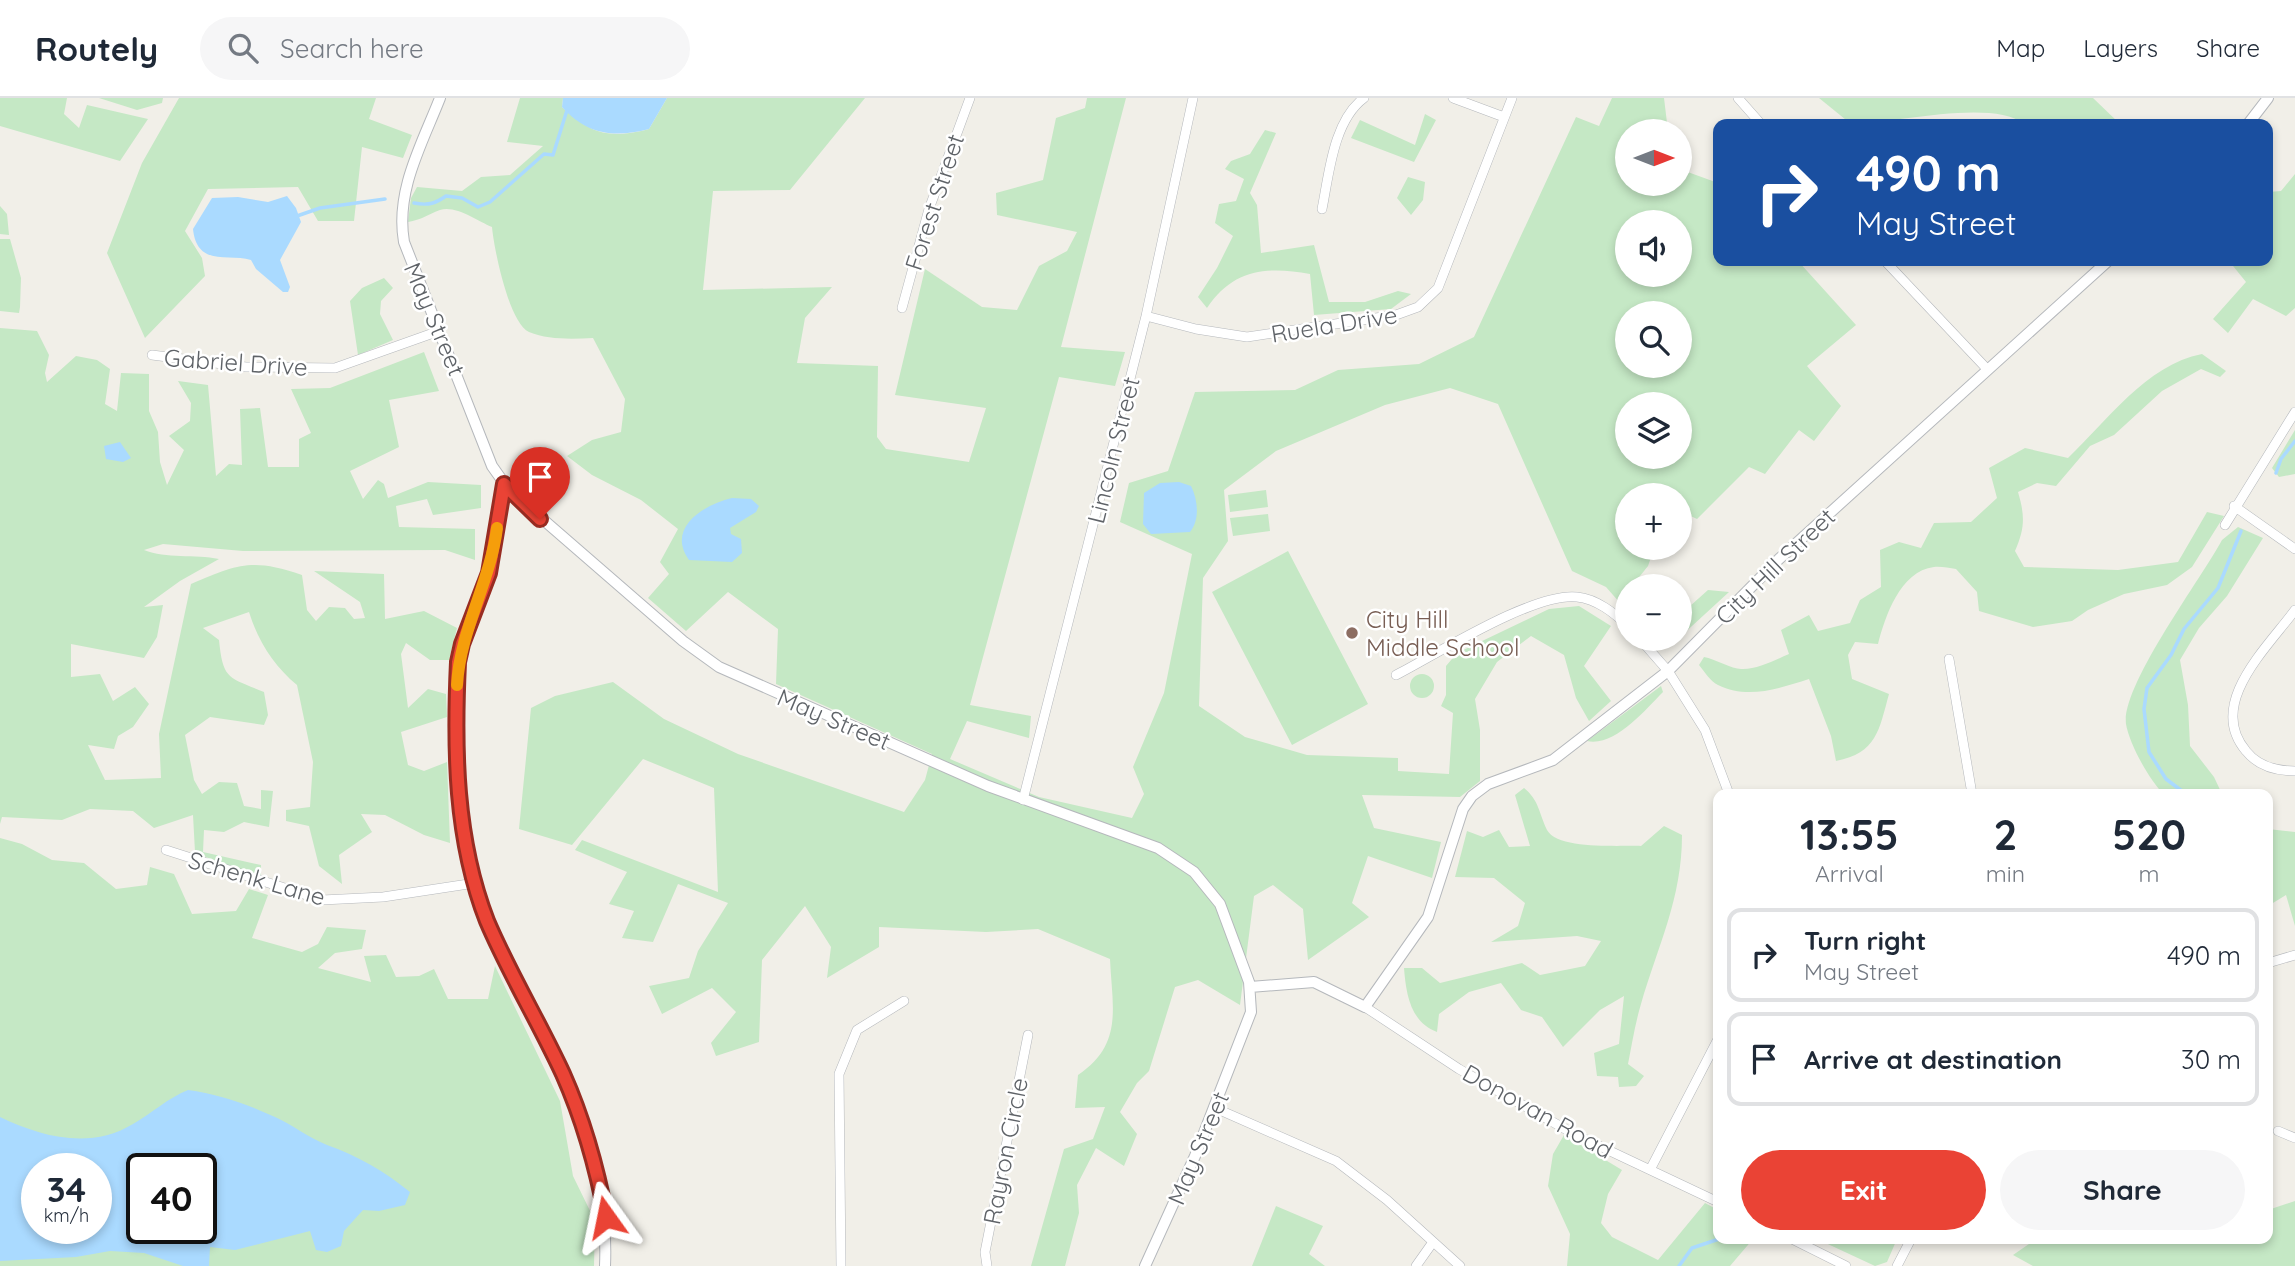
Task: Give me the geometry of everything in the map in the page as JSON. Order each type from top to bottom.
[{"type":"street","name":"May Street","points":[[440,98],[410,174],[401,209],[401,225],[410,260],[492,466],[504,484],[586,559],[719,667],[1023,800],[1158,848],[1194,872],[1220,904],[1250,988],[1251,1012],[1215,1108],[1145,1266]]},
{"type":"street","name":"Forest Street","points":[[902,308],[929,209],[970,98]]},
{"type":"street","name":"Lincoln Street","points":[[1023,800],[1146,316],[1194,98]]},
{"type":"street","points":[[1322,209],[1334,154],[1347,117],[1364,98]]},
{"type":"street","points":[[1453,98],[1504,117]]},
{"type":"street","name":"Ruela Drive","points":[[1146,316],[1196,329],[1247,337],[1396,315],[1418,307],[1438,288],[1512,98]]},
{"type":"street","points":[[1738,98],[1757,119]]},
{"type":"street","points":[[2252,119],[2268,98]]},
{"type":"street","points":[[1890,266],[1987,369]]},
{"type":"street","name":"City Hill Street","points":[[1365,1007],[1428,917],[1463,809],[1472,796],[1488,785],[1553,760],[1668,671],[1779,559],[2102,266]]},
{"type":"street","name":"Gabriel Drive","points":[[152,355],[246,367],[335,368],[439,331]]},
{"type":"street","points":[[2225,525],[2234,506],[2276,446],[2295,412]]},
{"type":"street","points":[[504,484],[489,573],[462,644],[458,662],[460,811],[475,883],[492,930],[563,1074],[580,1119],[604,1207],[606,1266]]},
{"type":"street","points":[[2234,506],[2295,549]]},
{"type":"street","points":[[1396,676],[1530,606],[1563,596],[1581,597],[1615,614]]},
{"type":"street","points":[[2295,610],[2248,674],[2233,701],[2232,723],[2237,741],[2252,759],[2271,769],[2295,771]]},
{"type":"street","points":[[1650,651],[1668,671],[1705,730],[1726,789]]},
{"type":"street","points":[[1949,659],[1971,789]]},
{"type":"street","name":"Schenk Lane","points":[[166,850],[322,900],[394,895],[475,883]]},
{"type":"street","points":[[2273,962],[2295,955]]},
{"type":"street","points":[[1250,988],[1281,982],[1314,982],[1365,1007]]},
{"type":"street","points":[[841,1266],[839,1074],[857,1031],[904,1000]]},
{"type":"street","name":"Donovan Road","points":[[1365,1007],[1459,1069],[1574,1134],[1713,1199]]},
{"type":"street","name":"Rayron Circle","points":[[987,1266],[985,1252],[1028,1035]]},
{"type":"street","points":[[1651,1168],[1713,1049]]},
{"type":"street","points":[[1215,1108],[1336,1161],[1364,1180],[1460,1266]]},
{"type":"street","points":[[2278,1131],[2295,1138]]},
{"type":"street","points":[[1416,1266],[1433,1242]]},
{"type":"street","points":[[1802,1244],[1846,1266]]},
{"type":"street","points":[[1897,1266],[1908,1244]]},
{"type":"green space","points":[[0,98],[67,98],[64,114],[79,128],[87,105],[148,119],[120,161],[0,126]]},
{"type":"green space","points":[[99,98],[163,98],[162,103],[137,110]]},
{"type":"green space","points":[[179,98],[376,98],[369,119],[412,135],[403,158],[362,147],[354,221],[318,221],[298,187],[208,189],[185,231],[202,258],[205,276],[145,338],[107,253],[142,163]]},
{"type":"green space","points":[[520,98],[563,98],[562,107],[583,124],[602,132],[623,134],[649,129],[667,98],[865,98],[790,190],[713,191],[703,290],[832,287],[805,318],[797,363],[878,366],[877,437],[886,449],[969,462],[986,408],[895,395],[925,269],[982,307],[1017,310],[1039,266],[1067,251],[1077,232],[997,215],[996,193],[1043,180],[1056,118],[1085,108],[1087,98],[1126,98],[1061,347],[1125,352],[1115,386],[1059,377],[970,705],[1031,716],[1029,738],[967,721],[950,759],[1039,797],[1132,818],[1144,794],[1133,767],[1164,693],[1192,554],[1120,522],[1129,483],[1168,471],[1195,392],[1295,390],[1338,370],[1419,364],[1474,337],[1576,117],[1599,126],[1612,98],[1664,98],[1667,119],[1615,119],[1615,196],[1692,196],[1692,174],[1713,181],[1713,266],[1803,266],[1856,325],[1807,366],[1841,406],[1814,441],[1799,430],[1765,474],[1749,467],[1697,519],[1692,517],[1692,483],[1615,483],[1615,560],[1650,560],[1642,574],[1615,574],[1615,597],[1606,587],[1572,571],[1498,404],[1450,388],[1385,405],[1276,451],[1224,490],[1228,541],[1203,578],[1199,706],[1245,737],[1307,755],[1398,758],[1398,771],[1449,774],[1453,713],[1441,706],[1446,695],[1446,666],[1457,653],[1549,609],[1579,606],[1611,626],[1584,666],[1611,701],[1589,721],[1576,698],[1564,655],[1531,636],[1497,662],[1475,699],[1480,730],[1480,781],[1460,797],[1362,795],[1374,828],[1441,842],[1432,878],[1368,856],[1352,903],[1369,917],[1308,960],[1303,909],[1273,885],[1254,896],[1240,1005],[1198,980],[1175,987],[1149,1071],[1137,1083],[1120,1112],[1137,1134],[1124,1166],[1096,1148],[1077,1185],[1079,1213],[1065,1266],[1031,1266],[1064,1149],[1093,1139],[1105,1107],[1075,1108],[1078,1075],[1103,1051],[1109,1037],[1113,1009],[1110,959],[1038,929],[986,932],[879,927],[879,947],[827,978],[831,947],[805,906],[762,960],[759,1042],[716,1056],[711,1043],[736,1012],[712,988],[662,1014],[649,986],[689,978],[698,951],[728,903],[678,884],[653,942],[622,938],[634,911],[609,904],[627,872],[575,850],[582,840],[718,892],[714,788],[643,759],[572,845],[519,829],[531,708],[555,696],[613,682],[664,719],[738,754],[904,812],[925,780],[932,754],[776,684],[778,629],[728,592],[686,631],[648,598],[669,574],[660,562],[678,529],[641,500],[592,475],[567,456],[592,440],[621,432],[625,399],[593,338],[544,336],[529,332],[522,326],[509,301],[492,227],[460,212],[446,209],[408,222],[411,198],[417,187],[462,191],[481,177],[510,175],[543,146],[507,142]]},
{"type":"green space","points":[[1819,98],[2093,98],[2115,119],[2013,119],[1989,113],[1966,113],[1901,119],[1845,119]]},
{"type":"green space","points":[[1425,114],[1436,120],[1414,162],[1351,138],[1360,120],[1415,145]]},
{"type":"green space","points":[[1265,130],[1276,133],[1250,193],[1257,205],[1261,253],[1314,245],[1329,302],[1365,302],[1398,291],[1411,294],[1391,309],[1314,315],[1310,274],[1279,270],[1252,273],[1240,278],[1217,295],[1207,308],[1198,297],[1233,236],[1215,223],[1219,204],[1236,201],[1244,179],[1225,169],[1231,161],[1250,154]]},
{"type":"green space","points":[[2295,174],[2295,308],[2286,316],[2253,299],[2228,333],[2213,319],[2246,282],[2233,266],[2273,266],[2273,192],[2281,191]]},
{"type":"green space","points":[[1408,177],[1425,182],[1423,200],[1411,215],[1397,198]]},
{"type":"green space","points":[[0,206],[7,214],[9,235],[0,234]]},
{"type":"green space","points":[[0,239],[10,239],[21,278],[19,313],[0,311]]},
{"type":"green space","points":[[384,278],[393,288],[381,301],[380,314],[393,340],[358,355],[350,301],[362,288]]},
{"type":"green space","points":[[0,328],[37,331],[49,355],[45,373],[47,382],[76,356],[97,360],[110,369],[105,404],[117,411],[121,373],[149,374],[149,411],[158,432],[160,462],[167,485],[184,450],[169,436],[190,421],[191,403],[178,381],[208,385],[216,476],[229,464],[242,465],[240,409],[260,408],[268,467],[299,467],[299,439],[311,433],[291,389],[330,388],[424,352],[439,391],[389,400],[399,447],[350,471],[363,499],[378,480],[384,484],[388,498],[428,482],[481,485],[481,508],[433,515],[427,499],[396,506],[399,527],[475,529],[475,560],[445,550],[243,551],[163,544],[144,550],[162,555],[219,559],[180,581],[144,607],[163,605],[157,637],[144,658],[71,644],[71,677],[100,674],[113,701],[135,687],[149,704],[133,727],[118,736],[114,749],[88,745],[105,780],[161,778],[159,734],[191,584],[234,568],[257,565],[302,575],[307,610],[316,621],[329,607],[345,608],[354,619],[365,618],[360,602],[314,571],[384,574],[385,619],[424,611],[457,628],[449,660],[430,660],[406,643],[401,654],[408,708],[428,689],[446,694],[447,717],[401,732],[408,765],[424,771],[447,762],[450,843],[424,835],[385,815],[361,814],[372,832],[339,855],[342,884],[319,866],[309,826],[286,821],[286,810],[310,807],[313,762],[297,685],[281,670],[268,652],[249,612],[203,628],[219,640],[223,663],[230,675],[235,680],[264,692],[268,715],[264,725],[210,717],[185,735],[194,780],[202,794],[219,782],[237,783],[244,806],[261,809],[261,790],[273,791],[269,827],[244,822],[224,832],[204,830],[203,852],[261,865],[261,882],[195,852],[193,815],[154,828],[133,811],[90,809],[62,820],[2,817],[0,824]]},
{"type":"green space","points":[[2202,354],[2226,371],[2220,377],[2201,369],[2162,391],[2114,435],[2090,446],[2056,486],[2037,483],[2018,492],[2023,522],[2015,551],[2024,567],[2118,570],[2178,562],[2207,512],[2224,516],[2192,567],[2167,585],[2124,594],[2088,610],[2072,621],[2033,627],[1979,611],[1977,592],[1956,569],[1936,567],[1922,570],[1903,586],[1896,597],[1878,644],[1855,642],[1848,655],[1852,679],[1889,694],[1879,729],[1868,746],[1850,757],[1836,761],[1831,736],[1809,679],[1764,691],[1741,692],[1715,684],[1699,665],[1704,657],[1747,669],[1789,654],[1781,630],[1809,615],[1818,631],[1850,623],[1860,600],[1881,587],[1880,550],[1899,542],[1921,548],[1934,523],[1971,522],[1997,498],[1989,468],[2025,448],[2068,458],[2145,382],[2182,360]]},
{"type":"green space","points":[[2295,430],[2295,474],[2279,477],[2272,468]]},
{"type":"green space","points":[[1266,490],[1268,507],[1230,512],[1228,495]]},
{"type":"green space","points":[[1268,514],[1270,531],[1233,536],[1230,518]]},
{"type":"green space","points":[[2238,527],[2263,538],[2227,596],[2199,628],[2180,660],[2188,705],[2190,746],[2214,777],[2220,789],[2159,789],[2131,741],[2126,724],[2128,707],[2136,685],[2164,632],[2222,540]]},
{"type":"green space","points":[[1288,551],[1368,704],[1292,745],[1212,592]]},
{"type":"green space","points":[[1708,590],[1729,592],[1692,626],[1692,604]]},
{"type":"green space","points":[[1422,674],[1433,681],[1434,686],[1427,697],[1422,698],[1411,691],[1410,686],[1417,675]]},
{"type":"green space","points":[[1661,686],[1663,692],[1629,726],[1608,738],[1587,741]]},
{"type":"green space","points":[[1524,788],[1536,802],[1547,830],[1563,841],[1590,845],[1641,846],[1664,826],[1682,835],[1674,901],[1639,1012],[1628,1064],[1644,1076],[1636,1086],[1619,1087],[1618,1077],[1597,1076],[1594,1053],[1619,1044],[1624,996],[1600,1010],[1563,1047],[1542,1017],[1521,1010],[1501,983],[1469,992],[1439,1014],[1437,1032],[1421,1021],[1411,1006],[1404,968],[1422,968],[1440,983],[1522,963],[1540,975],[1585,966],[1601,941],[1577,936],[1491,942],[1518,926],[1525,903],[1494,878],[1455,877],[1467,831],[1483,837],[1499,830],[1509,847],[1530,846],[1515,795]]},
{"type":"green space","points":[[2273,830],[2295,832],[2295,926],[2286,895],[2273,903]]},
{"type":"green space","points":[[0,838],[22,844],[52,860],[84,863],[116,889],[147,885],[150,867],[174,874],[192,914],[236,911],[249,889],[268,895],[252,938],[302,952],[318,944],[327,927],[366,930],[362,949],[335,953],[318,968],[371,982],[364,956],[386,955],[396,977],[419,976],[434,969],[448,999],[488,999],[495,966],[560,1101],[573,1176],[595,1221],[594,1266],[0,1266]]},
{"type":"green space","points":[[1564,1135],[1622,1170],[1608,1194],[1601,1223],[1612,1237],[1658,1260],[1705,1203],[1713,1207],[1713,1244],[1749,1244],[1730,1266],[1567,1266],[1570,1234],[1548,1186],[1553,1154]]},
{"type":"green space","points":[[2295,1201],[2295,1266],[2033,1266],[2013,1255],[2029,1244],[2273,1244],[2273,1208]]},
{"type":"green space","points":[[1276,1206],[1323,1226],[1309,1254],[1325,1266],[1252,1266]]},
{"type":"green space","points":[[1828,1244],[1895,1244],[1887,1262],[1875,1266]]},
{"type":"water","points":[[563,98],[667,98],[649,129],[613,133],[581,124],[562,107]]},
{"type":"water","points":[[287,196],[296,208],[301,222],[280,260],[290,287],[288,292],[283,292],[256,269],[251,260],[216,257],[201,249],[196,241],[193,229],[212,198],[238,197],[268,202]]},
{"type":"water","points":[[120,442],[131,458],[123,462],[106,459],[104,446]]},
{"type":"water","points":[[1179,482],[1191,486],[1193,492],[1197,510],[1193,527],[1190,532],[1151,534],[1143,524],[1144,493],[1160,483]]},
{"type":"water","points":[[732,498],[751,499],[759,506],[756,512],[730,528],[731,534],[741,539],[742,553],[732,562],[689,560],[683,548],[685,528],[700,512]]},
{"type":"water","points":[[188,1090],[221,1097],[275,1117],[380,1171],[410,1192],[405,1205],[379,1211],[363,1210],[344,1231],[341,1246],[327,1252],[316,1250],[310,1231],[235,1250],[210,1247],[209,1266],[183,1266],[144,1253],[110,1251],[76,1257],[0,1261],[0,1117],[49,1135],[66,1138],[100,1137],[133,1124]]},
{"type":"waterway","points":[[414,203],[432,203],[446,196],[462,198],[478,207],[490,202],[544,154],[553,155],[568,107]]},
{"type":"waterway","points":[[297,216],[320,208],[385,199]]},
{"type":"waterway","points":[[2276,473],[2281,459],[2295,441]]},
{"type":"waterway","points":[[2179,789],[2166,779],[2149,752],[2144,709],[2147,688],[2171,655],[2184,629],[2218,588],[2241,531]]},
{"type":"waterway","points":[[1679,1266],[1692,1248],[1713,1241]]},
{"type":"slow traffic","points":[[457,685],[462,644],[489,573],[497,528]]},
{"type":"place","name":"City Hill Middle School","points":[[1352,633]]},
{"type":"route","points":[[540,519],[504,484],[495,550],[458,662],[460,811],[468,858],[487,919],[572,1096],[592,1157],[606,1217]]}]
